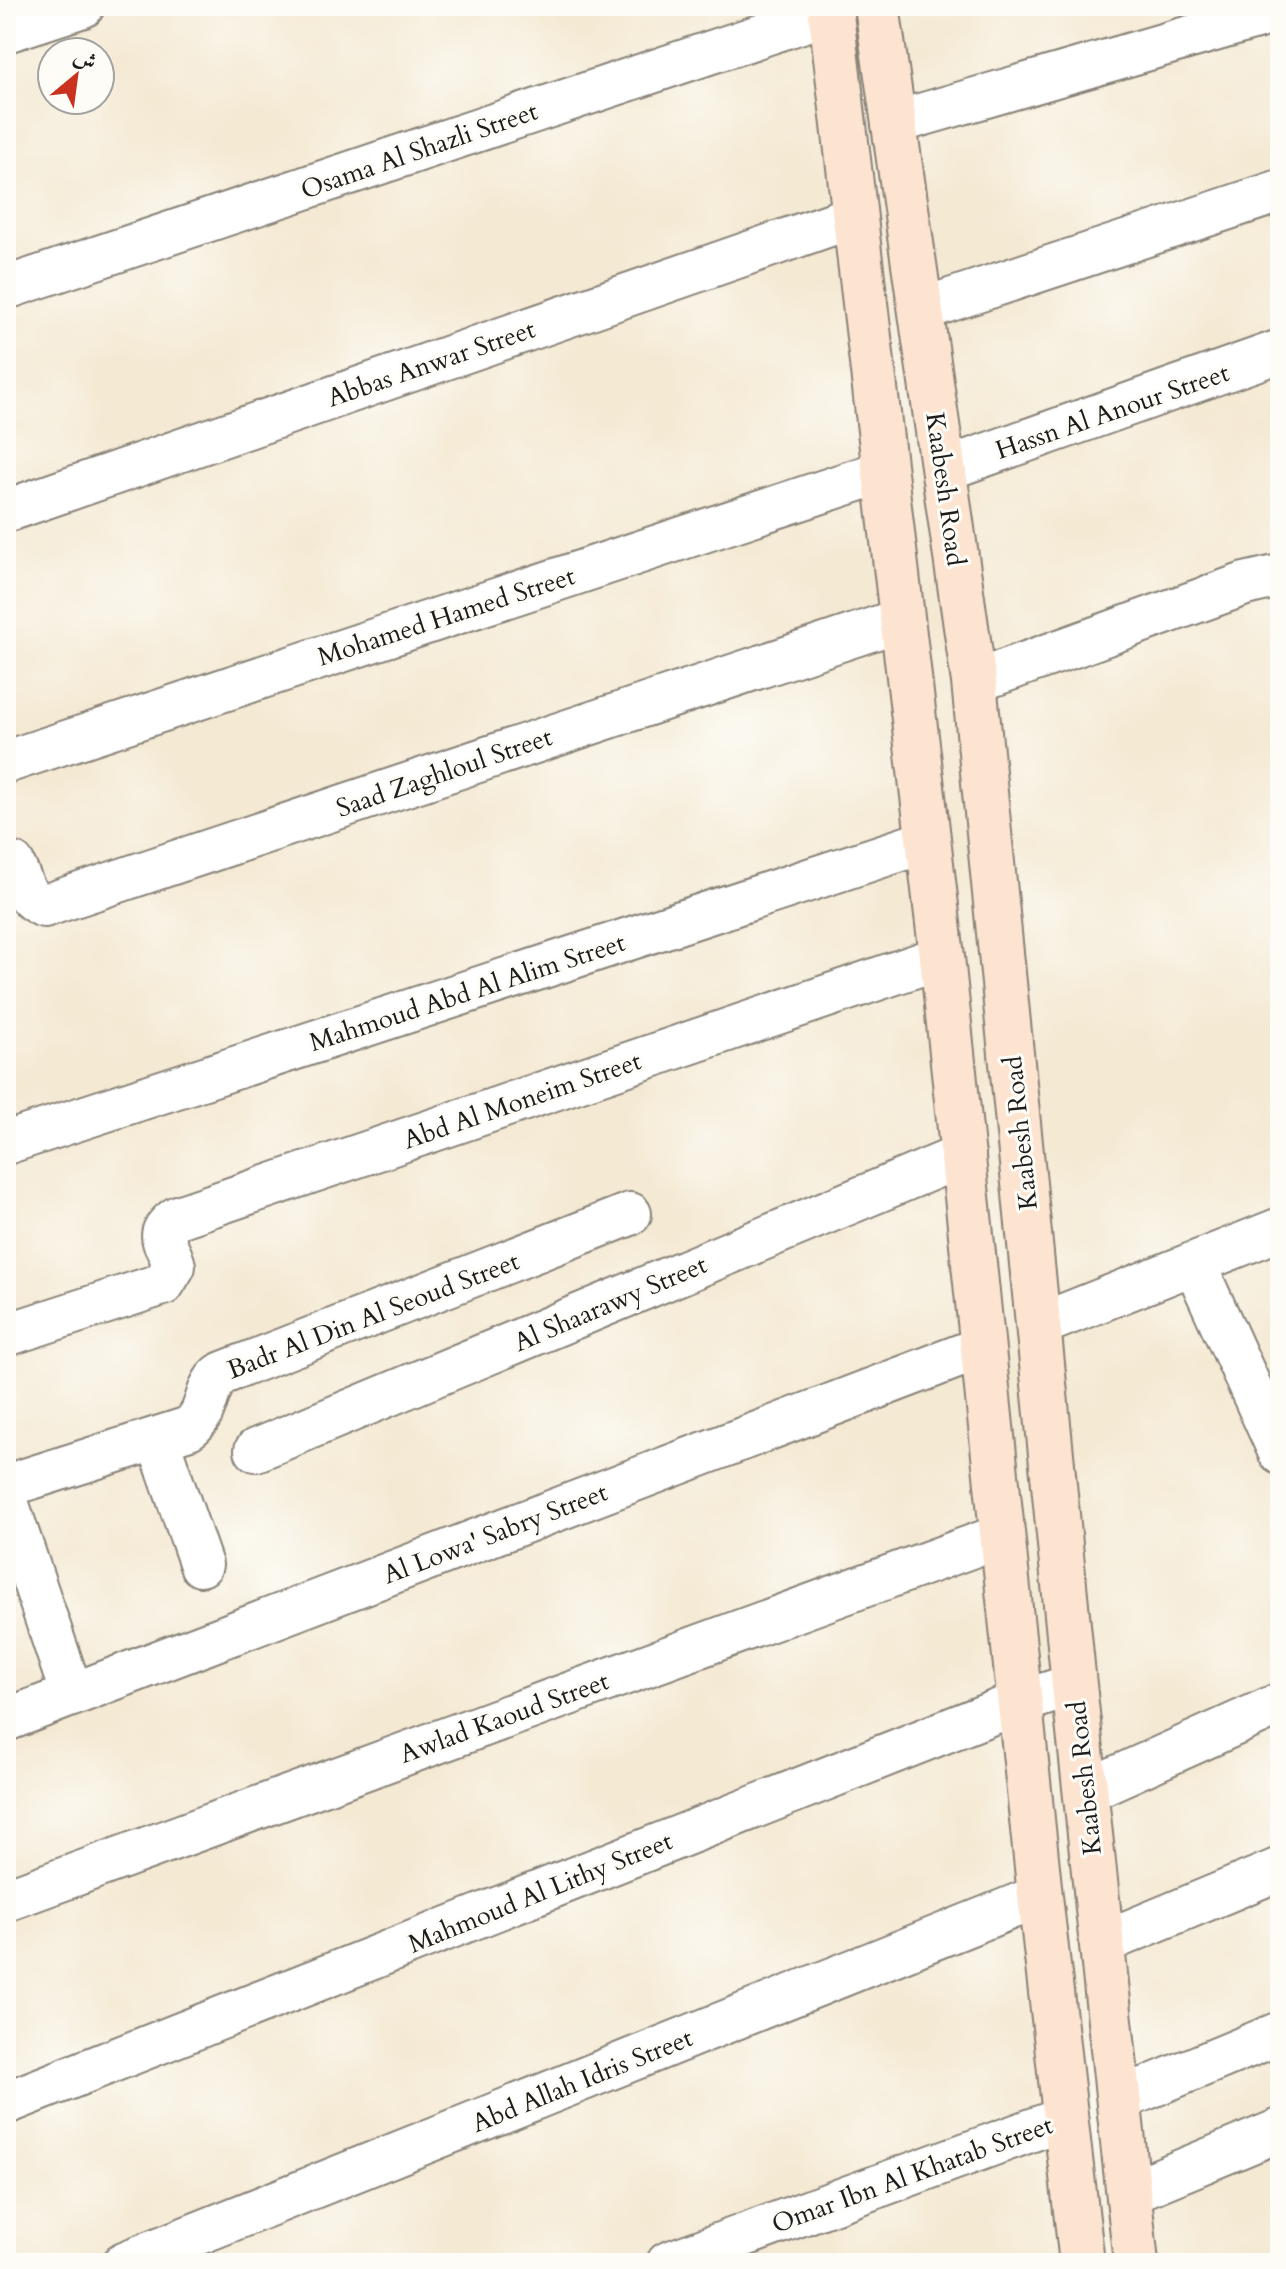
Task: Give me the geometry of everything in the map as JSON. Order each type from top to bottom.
[{"type":"street","points":[[6,31],[83,6]]},
{"type":"street","name":"Kaabesh Road","points":[[877,6],[974,682],[1074,1685],[1136,2263]]},
{"type":"street","points":[[831,9],[942,957],[1040,1896],[1082,2263]]},
{"type":"street","name":"Osama Al Shazli Street","points":[[6,288],[831,9]]},
{"type":"street","points":[[893,123],[1280,11]]},
{"type":"street","points":[[920,310],[1280,191]]},
{"type":"street","name":"Abbas Anwar Street","points":[[6,511],[855,216]]},
{"type":"street","name":"Hassn Al Anour Street","points":[[943,470],[1280,351]]},
{"type":"street","name":"Mohamed Hamed Street","points":[[6,762],[885,471]]},
{"type":"street","points":[[894,540],[952,530]]},
{"type":"street","points":[[974,682],[1245,584],[1280,576]]},
{"type":"street","name":"Saad Zaghloul Street","points":[[6,862],[13,864],[25,894],[44,906],[903,619]]},
{"type":"street","name":"Mahmoud Abd Al Alim Street","points":[[6,1143],[928,841]]},
{"type":"street","name":"Abd Al Moneim Street","points":[[6,1335],[163,1284],[174,1266],[162,1241],[163,1231],[178,1217],[942,957]]},
{"type":"street","name":"Al Shaarawy Street","points":[[256,1450],[964,1155]]},
{"type":"street","name":"Badr Al Din Al Seoud Street","points":[[6,1486],[189,1428],[204,1411],[213,1381],[223,1373],[630,1214]]},
{"type":"street","points":[[1039,1325],[1280,1229]]},
{"type":"street","points":[[1194,1263],[1280,1453]]},
{"type":"street","name":"Al Lowa' Sabry Street","points":[[6,1720],[983,1347]]},
{"type":"street","points":[[157,1438],[201,1565]]},
{"type":"street","points":[[6,1499],[72,1695]]},
{"type":"street","name":"Awlad Kaoud Street","points":[[6,1900],[1003,1535]]},
{"type":"street","name":"Mahmoud Al Lithy Street","points":[[6,2103],[1020,1702],[1074,1685]]},
{"type":"street","points":[[1086,1791],[1280,1704]]},
{"type":"street","points":[[1102,1943],[1280,1869]]},
{"type":"street","name":"Abd Allah Idris Street","points":[[124,2263],[1040,1896]]},
{"type":"street","points":[[1118,2100],[1280,2033]]},
{"type":"street","name":"Omar Ibn Al Khatab Street","points":[[668,2263],[1065,2118]]},
{"type":"street","points":[[1128,2193],[1280,2130]]}]
